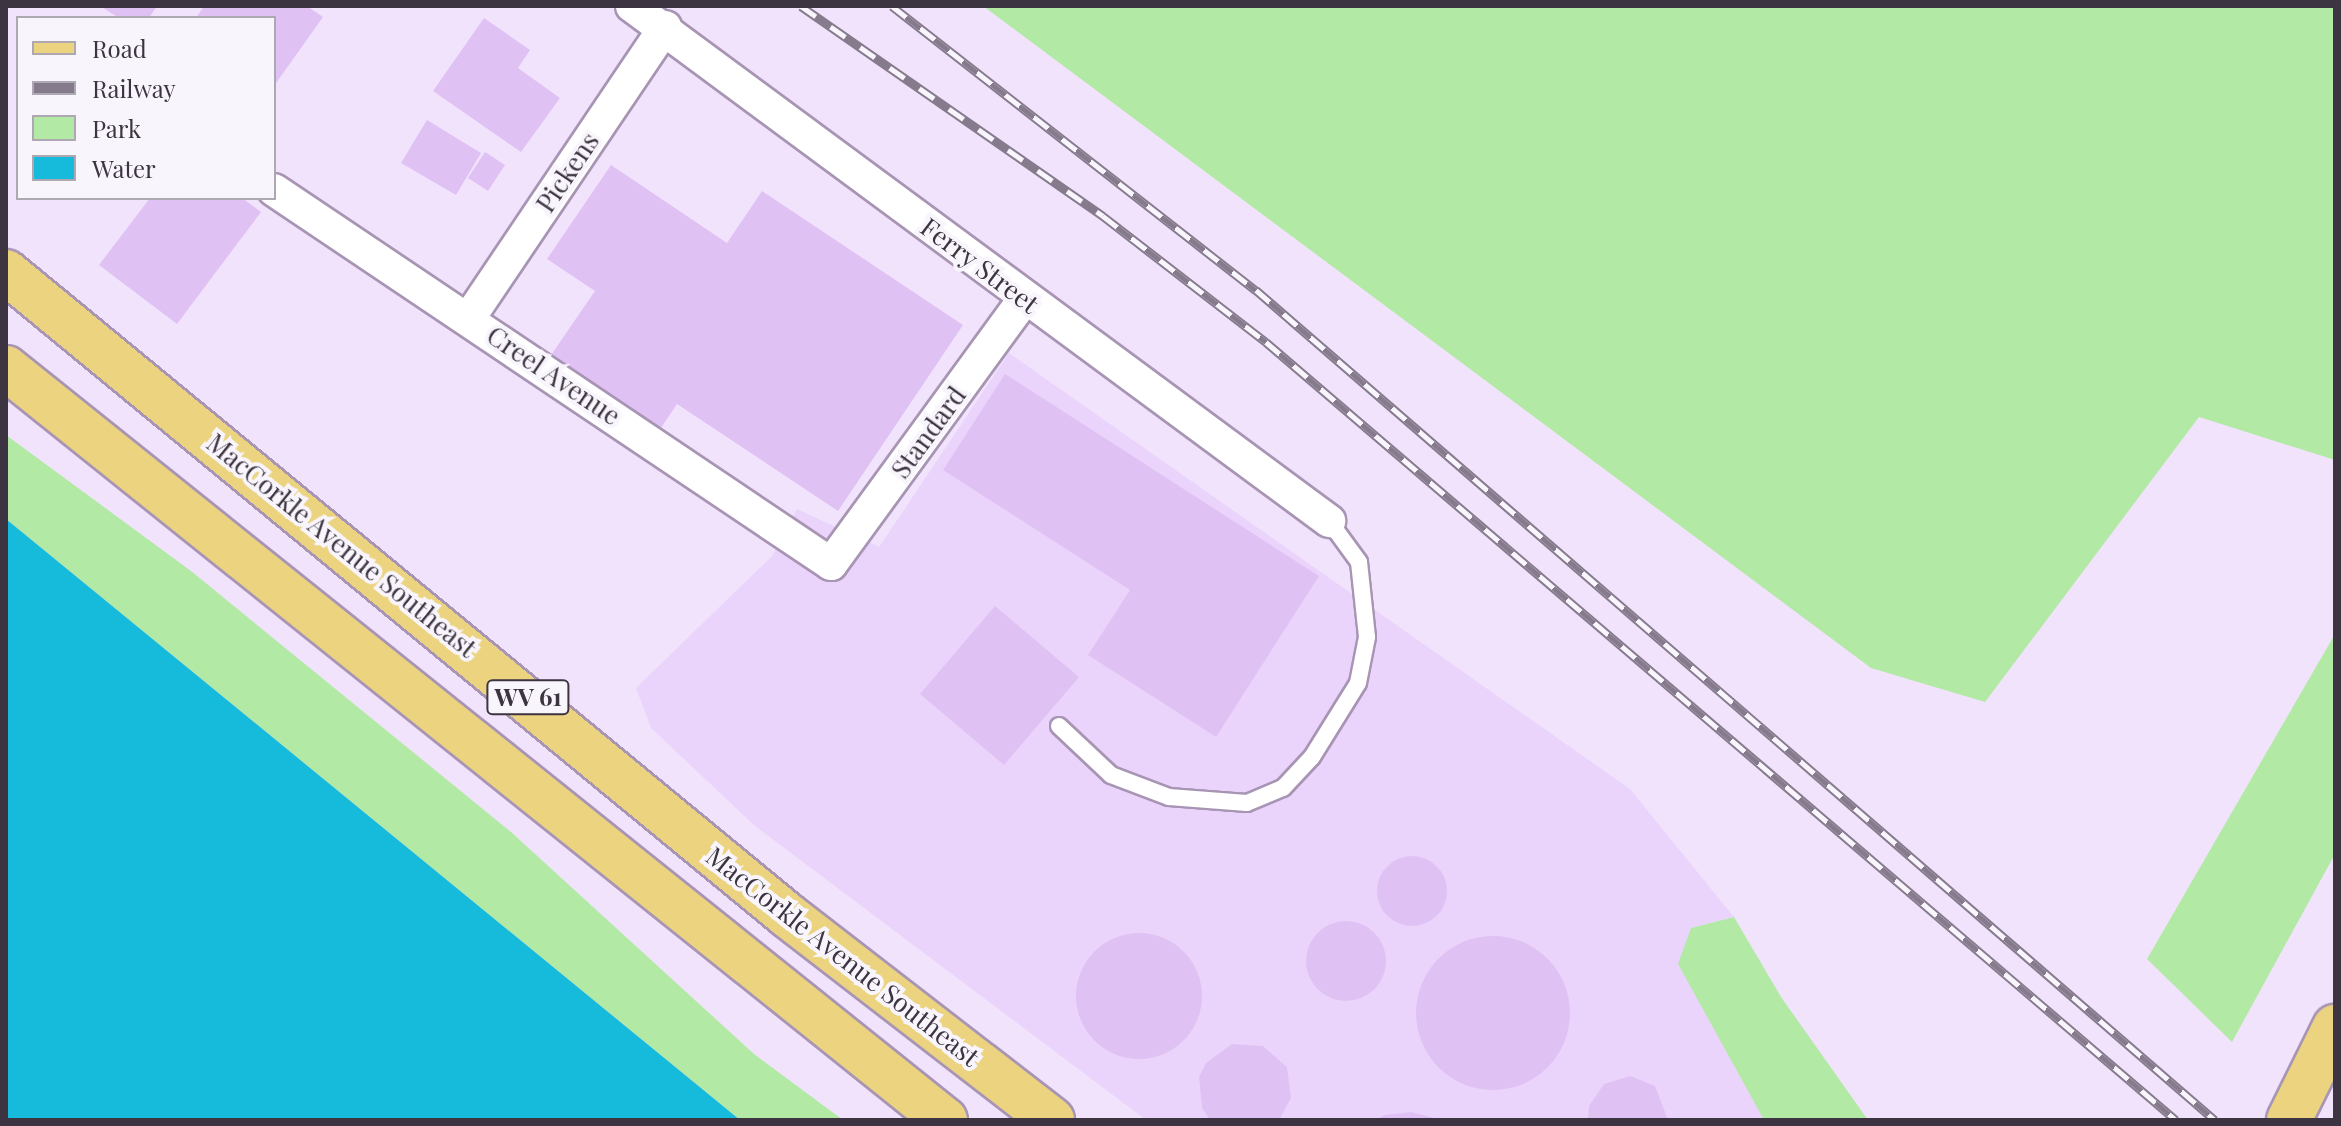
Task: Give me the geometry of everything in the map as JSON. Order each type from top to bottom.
[{"type":"main road","name":"MacCorkle Avenue Southeast","points":[[6,272],[787,915],[1052,1120]]},
{"type":"main road","name":"WV 61","points":[[10,365],[945,1120]]},
{"type":"main road","points":[[2289,1120],[2335,1027]]},
{"type":"street","name":"Ferry Street","points":[[632,6],[665,27],[1024,299],[1329,521]]},
{"type":"street","name":"Pickens","points":[[469,318],[665,27]]},
{"type":"street","name":"Creel Avenue","points":[[276,191],[469,318],[831,564]]},
{"type":"street","name":"Standard","points":[[831,564],[1024,299]]},
{"type":"lane","points":[[1059,726],[1111,775],[1169,797],[1247,803],[1283,788],[1312,757],[1358,683],[1367,637],[1359,562],[1329,521]]},
{"type":"shaded area","points":[[1009,353],[1630,789],[1734,917],[1691,928],[1764,1120],[1146,1120],[755,826],[651,728],[636,688],[772,556],[797,509],[879,547]]},
{"type":"green space","points":[[983,6],[2335,6],[2335,460],[2199,417],[1985,702],[1871,668]]},
{"type":"green space","points":[[6,435],[191,571],[511,832],[754,1054],[843,1120],[740,1120],[6,519]]},
{"type":"green space","points":[[2335,634],[2335,854],[2232,1042],[2147,959]]},
{"type":"green space","points":[[1734,917],[1781,997],[1868,1120],[1764,1120],[1678,964],[1691,928]]},
{"type":"water","points":[[6,519],[740,1120],[6,1120]]},
{"type":"building","points":[[100,6],[157,6],[150,16],[116,16]]},
{"type":"building","points":[[204,6],[307,6],[323,17],[276,83],[276,16],[197,16]]},
{"type":"building","points":[[484,18],[530,50],[518,68],[560,98],[521,152],[433,91]]},
{"type":"building","points":[[427,120],[481,153],[456,195],[401,163]]},
{"type":"building","points":[[485,152],[505,165],[488,191],[468,178]]},
{"type":"building","points":[[611,165],[727,243],[762,191],[963,325],[838,511],[677,404],[661,428],[551,355],[595,291],[547,259]]},
{"type":"building","points":[[148,200],[245,200],[261,212],[177,324],[99,265]]},
{"type":"building","points":[[1005,374],[1319,576],[1216,737],[1088,655],[1130,590],[943,470]]},
{"type":"building","points":[[995,606],[1079,677],[1004,765],[920,694]]},
{"type":"building","points":[[1405,856],[1419,856],[1432,861],[1442,871],[1447,891],[1442,911],[1432,921],[1419,926],[1405,926],[1392,921],[1382,911],[1377,898],[1377,884],[1382,871],[1392,861]]},
{"type":"building","points":[[1346,921],[1361,924],[1374,933],[1383,946],[1386,961],[1383,976],[1374,989],[1361,998],[1346,1001],[1331,998],[1318,989],[1309,976],[1306,961],[1309,946],[1318,933],[1331,924]]},
{"type":"building","points":[[1139,933],[1163,938],[1183,952],[1197,972],[1202,996],[1197,1020],[1183,1040],[1163,1054],[1139,1059],[1115,1054],[1095,1040],[1081,1020],[1076,996],[1081,972],[1095,952],[1115,938]]},
{"type":"building","points":[[1493,936],[1523,942],[1548,958],[1564,983],[1570,1013],[1564,1043],[1548,1068],[1523,1084],[1493,1090],[1463,1084],[1438,1068],[1422,1043],[1416,1013],[1422,983],[1438,958],[1463,942]]},
{"type":"building","points":[[1232,1044],[1263,1046],[1287,1067],[1291,1098],[1279,1120],[1210,1120],[1202,1108],[1199,1077],[1206,1063]]},
{"type":"building","points":[[1630,1076],[1655,1086],[1668,1120],[1588,1120],[1589,1106],[1604,1084]]},
{"type":"building","points":[[1411,1112],[1442,1120],[1375,1120],[1385,1115]]},
{"type":"railway","points":[[801,6],[1103,216],[1266,342],[2176,1120]]},
{"type":"railway","points":[[892,6],[1256,290],[2215,1120]]}]
